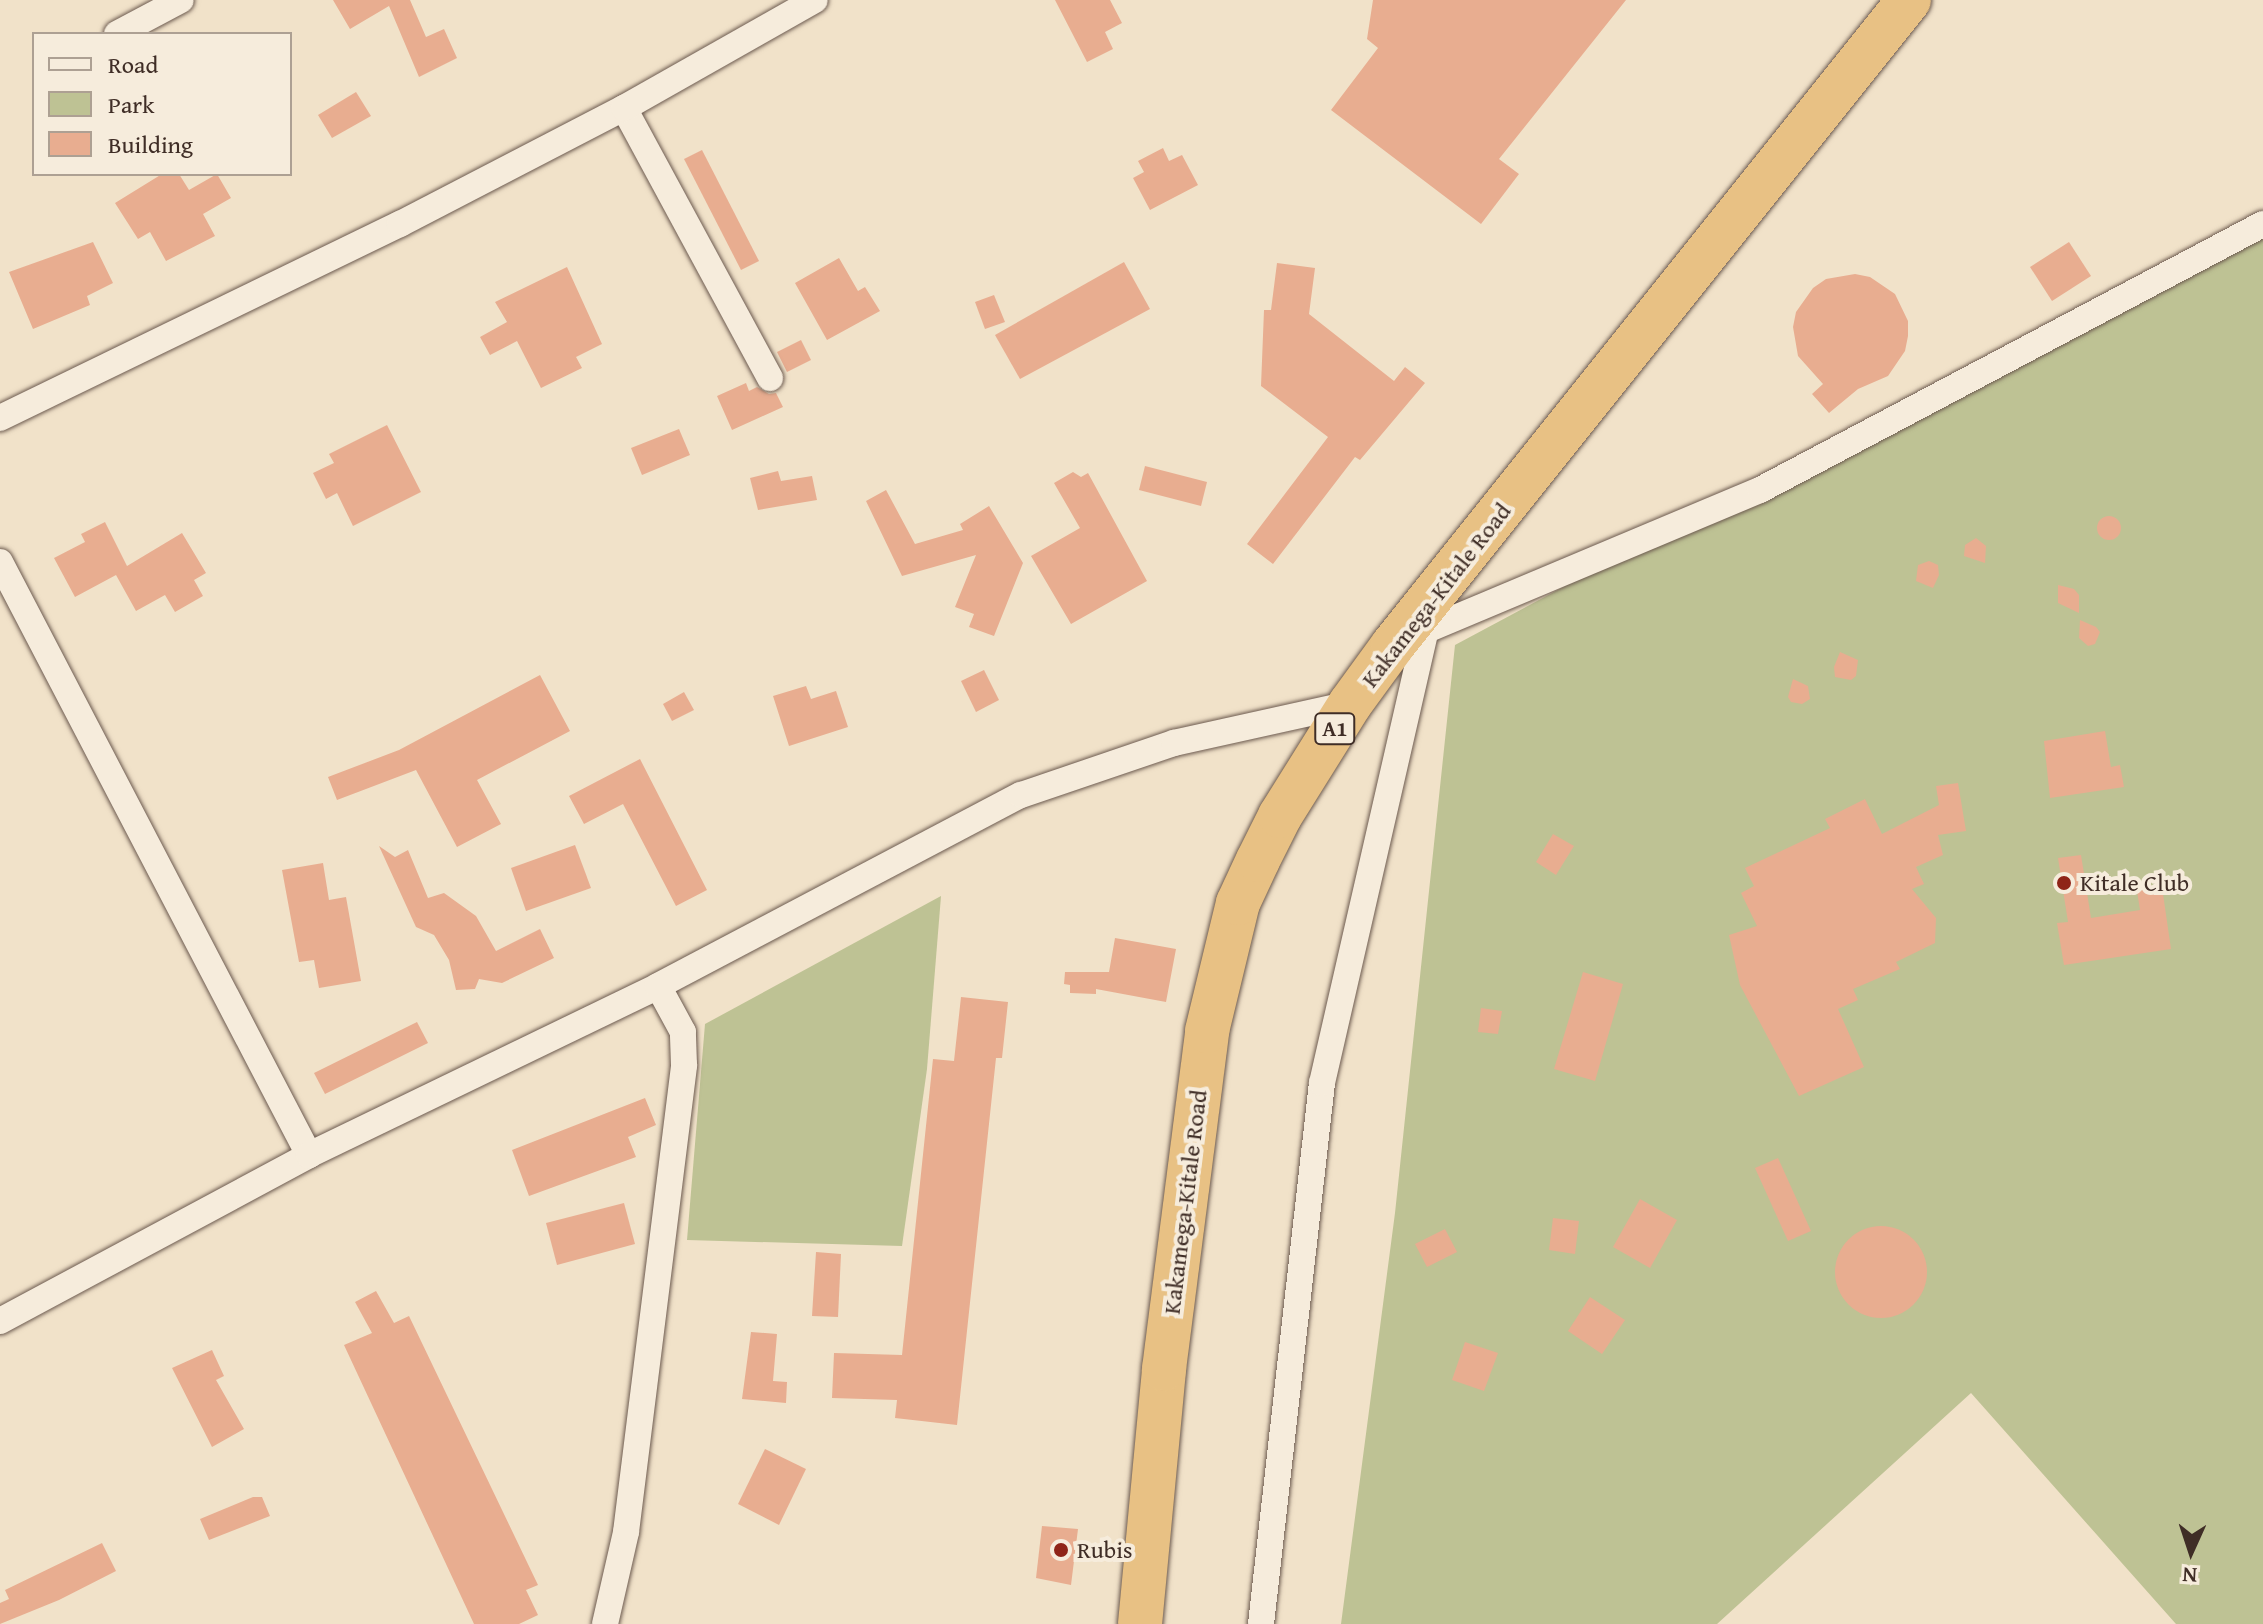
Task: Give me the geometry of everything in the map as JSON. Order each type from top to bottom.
[{"type":"highway","name":"Kakamega-Kitale Road","points":[[1140,1624],[1176,1271],[1204,1056],[1238,903],[1258,860],[1280,816],[1350,704],[1410,637],[1909,0]]},
{"type":"street","points":[[121,32],[181,0]]},
{"type":"street","points":[[0,418],[400,224],[624,108],[815,0]]},
{"type":"street","points":[[624,108],[770,378]]},
{"type":"street","points":[[1261,1624],[1322,1083],[1410,637],[1760,490],[2263,224]]},
{"type":"street","points":[[0,562],[309,1155]]},
{"type":"street","points":[[0,1321],[309,1155],[658,986],[1021,795],[1174,743],[1350,704]]},
{"type":"street","points":[[605,1624],[626,1532],[684,1065],[683,1032],[658,986]]},
{"type":"green space","points":[[2263,213],[2263,1624],[2176,1624],[1971,1393],[1717,1624],[1341,1624],[1395,1213],[1455,645]]},
{"type":"green space","points":[[941,896],[927,1069],[902,1246],[687,1240],[705,1024]]},
{"type":"building","points":[[333,0],[410,0],[426,37],[444,29],[457,58],[419,77],[389,6],[350,29]]},
{"type":"building","points":[[1055,0],[1110,0],[1122,23],[1105,32],[1113,49],[1087,62]]},
{"type":"building","points":[[1373,0],[1626,0],[1499,159],[1519,174],[1481,224],[1331,110],[1378,48],[1367,39]]},
{"type":"building","points":[[356,92],[371,116],[332,138],[318,115]]},
{"type":"building","points":[[1163,148],[1169,161],[1182,155],[1198,185],[1150,210],[1133,178],[1144,172],[1138,161]]},
{"type":"building","points":[[702,150],[759,261],[741,270],[684,159]]},
{"type":"building","points":[[159,176],[180,176],[189,190],[218,176],[231,198],[203,214],[215,236],[166,261],[150,232],[138,239],[115,203]]},
{"type":"building","points":[[93,242],[113,283],[87,296],[90,305],[33,329],[9,272]]},
{"type":"building","points":[[2069,242],[2091,276],[2052,301],[2030,267]]},
{"type":"building","points":[[839,258],[858,291],[865,287],[880,311],[827,340],[795,283]]},
{"type":"building","points":[[1124,262],[1150,309],[1020,379],[995,335]]},
{"type":"building","points":[[1277,263],[1315,268],[1309,314],[1394,381],[1405,367],[1425,383],[1360,460],[1355,457],[1273,564],[1247,544],[1328,437],[1261,386],[1264,310],[1271,310]]},
{"type":"building","points":[[567,267],[602,344],[576,357],[582,368],[541,388],[517,341],[490,355],[480,337],[507,322],[495,302]]},
{"type":"building","points":[[1855,274],[1870,277],[1895,294],[1908,321],[1908,336],[1905,351],[1888,376],[1858,389],[1829,413],[1812,394],[1823,384],[1798,356],[1793,327],[1796,312],[1813,288],[1826,279]]},
{"type":"building","points":[[994,295],[1005,322],[985,329],[975,302]]},
{"type":"building","points":[[801,340],[811,360],[787,372],[777,352]]},
{"type":"building","points":[[746,383],[749,391],[757,387],[769,394],[776,393],[783,407],[732,430],[717,396]]},
{"type":"building","points":[[387,425],[421,492],[353,526],[337,493],[326,499],[313,473],[334,463],[329,454]]},
{"type":"building","points":[[679,429],[690,455],[642,475],[631,448]]},
{"type":"building","points":[[1145,466],[1207,482],[1201,506],[1139,490]]},
{"type":"building","points":[[778,471],[781,481],[812,476],[817,500],[758,510],[750,478]]},
{"type":"building","points":[[1073,472],[1081,477],[1088,473],[1147,581],[1071,624],[1031,556],[1080,528],[1054,483]]},
{"type":"building","points":[[886,490],[915,544],[963,530],[960,524],[989,506],[1023,563],[994,636],[969,627],[974,614],[955,607],[976,555],[902,576],[866,501]]},
{"type":"building","points":[[2109,516],[2120,523],[2121,528],[2114,539],[2109,540],[2098,533],[2097,528],[2104,517]]},
{"type":"building","points":[[105,522],[127,566],[182,533],[206,573],[194,580],[203,596],[175,612],[165,595],[136,611],[116,575],[75,597],[54,558],[85,542],[81,534]]},
{"type":"building","points":[[1976,538],[1986,546],[1985,563],[1964,556],[1965,545]]},
{"type":"building","points":[[1929,561],[1938,565],[1939,575],[1933,588],[1916,581],[1918,565]]},
{"type":"building","points":[[2058,585],[2074,589],[2079,595],[2079,613],[2058,603]]},
{"type":"building","points":[[2080,620],[2100,632],[2095,644],[2088,646],[2079,638]]},
{"type":"building","points":[[1840,652],[1858,660],[1856,676],[1851,680],[1835,677],[1834,667]]},
{"type":"building","points":[[984,670],[999,700],[976,712],[961,681]]},
{"type":"building","points":[[540,675],[570,731],[477,780],[501,824],[457,847],[416,770],[337,800],[328,777],[399,750]]},
{"type":"building","points":[[1793,679],[1808,686],[1810,699],[1802,704],[1791,702],[1788,697]]},
{"type":"building","points":[[806,686],[811,699],[836,691],[848,727],[789,746],[773,696]]},
{"type":"building","points":[[684,692],[694,710],[672,721],[663,704]]},
{"type":"building","points":[[2105,731],[2111,767],[2120,765],[2124,787],[2050,798],[2044,741]]},
{"type":"building","points":[[640,759],[707,890],[676,906],[623,804],[584,824],[569,796]]},
{"type":"building","points":[[1958,783],[1966,831],[1938,835],[1943,855],[1916,867],[1924,884],[1912,889],[1936,918],[1935,943],[1896,962],[1900,969],[1853,989],[1858,1000],[1838,1009],[1864,1067],[1799,1096],[1740,985],[1729,935],[1757,926],[1741,893],[1754,886],[1745,868],[1830,828],[1825,819],[1865,799],[1882,834],[1939,805],[1936,786]]},
{"type":"building","points":[[1553,834],[1574,846],[1556,875],[1536,862]]},
{"type":"building","points":[[575,845],[591,888],[526,911],[511,868]]},
{"type":"building","points":[[379,846],[395,857],[408,850],[428,898],[444,893],[476,916],[496,951],[540,929],[554,958],[502,983],[479,979],[475,989],[456,990],[449,960],[434,935],[416,927]]},
{"type":"building","points":[[2081,855],[2091,918],[2140,910],[2137,891],[2162,887],[2171,949],[2064,965],[2057,923],[2068,922],[2058,858]]},
{"type":"building","points":[[323,863],[329,900],[346,897],[361,981],[319,988],[314,960],[299,962],[282,870]]},
{"type":"building","points":[[1115,938],[1176,949],[1166,1002],[1096,989],[1096,994],[1070,993],[1070,985],[1064,984],[1065,972],[1109,972]]},
{"type":"building","points":[[1583,972],[1623,984],[1595,1081],[1554,1069]]},
{"type":"building","points":[[961,997],[1008,1002],[1002,1058],[996,1058],[957,1425],[895,1418],[897,1400],[832,1398],[834,1353],[902,1355],[933,1059],[954,1061]]},
{"type":"building","points":[[1481,1008],[1502,1011],[1498,1034],[1478,1032]]},
{"type":"building","points":[[417,1022],[428,1043],[325,1094],[314,1073]]},
{"type":"building","points":[[645,1098],[656,1125],[628,1137],[636,1157],[529,1196],[512,1150]]},
{"type":"building","points":[[1778,1158],[1811,1231],[1788,1241],[1755,1168]]},
{"type":"building","points":[[1640,1199],[1677,1220],[1650,1268],[1613,1247]]},
{"type":"building","points":[[624,1203],[635,1244],[557,1265],[546,1223]]},
{"type":"building","points":[[1553,1218],[1579,1221],[1575,1254],[1549,1250]]},
{"type":"building","points":[[1881,1226],[1898,1230],[1913,1240],[1923,1255],[1927,1272],[1923,1289],[1913,1304],[1898,1314],[1881,1318],[1864,1314],[1849,1304],[1839,1289],[1835,1272],[1839,1255],[1849,1240],[1864,1230]]},
{"type":"building","points":[[1445,1229],[1457,1252],[1427,1267],[1415,1244]]},
{"type":"building","points":[[816,1252],[841,1254],[838,1317],[812,1316]]},
{"type":"building","points":[[376,1291],[394,1323],[409,1316],[538,1585],[526,1590],[538,1615],[519,1624],[474,1624],[344,1345],[372,1333],[355,1302]]},
{"type":"building","points":[[1590,1297],[1625,1320],[1602,1354],[1568,1331]]},
{"type":"building","points":[[751,1332],[777,1334],[773,1381],[787,1382],[786,1403],[742,1399]]},
{"type":"building","points":[[1465,1342],[1498,1353],[1484,1391],[1452,1380]]},
{"type":"building","points":[[212,1350],[224,1376],[216,1380],[244,1429],[212,1447],[172,1368]]},
{"type":"building","points":[[765,1449],[806,1469],[779,1525],[738,1504]]},
{"type":"building","points":[[253,1497],[262,1497],[270,1516],[209,1540],[200,1519]]},
{"type":"building","points":[[1042,1526],[1078,1529],[1071,1585],[1036,1578]]},
{"type":"building","points":[[102,1543],[116,1571],[59,1600],[0,1624],[0,1603],[9,1599],[5,1590]]},
{"type":"place","name":"Kitale Club","points":[[2064,883]]},
{"type":"place","name":"Rubis","points":[[1061,1550]]}]
